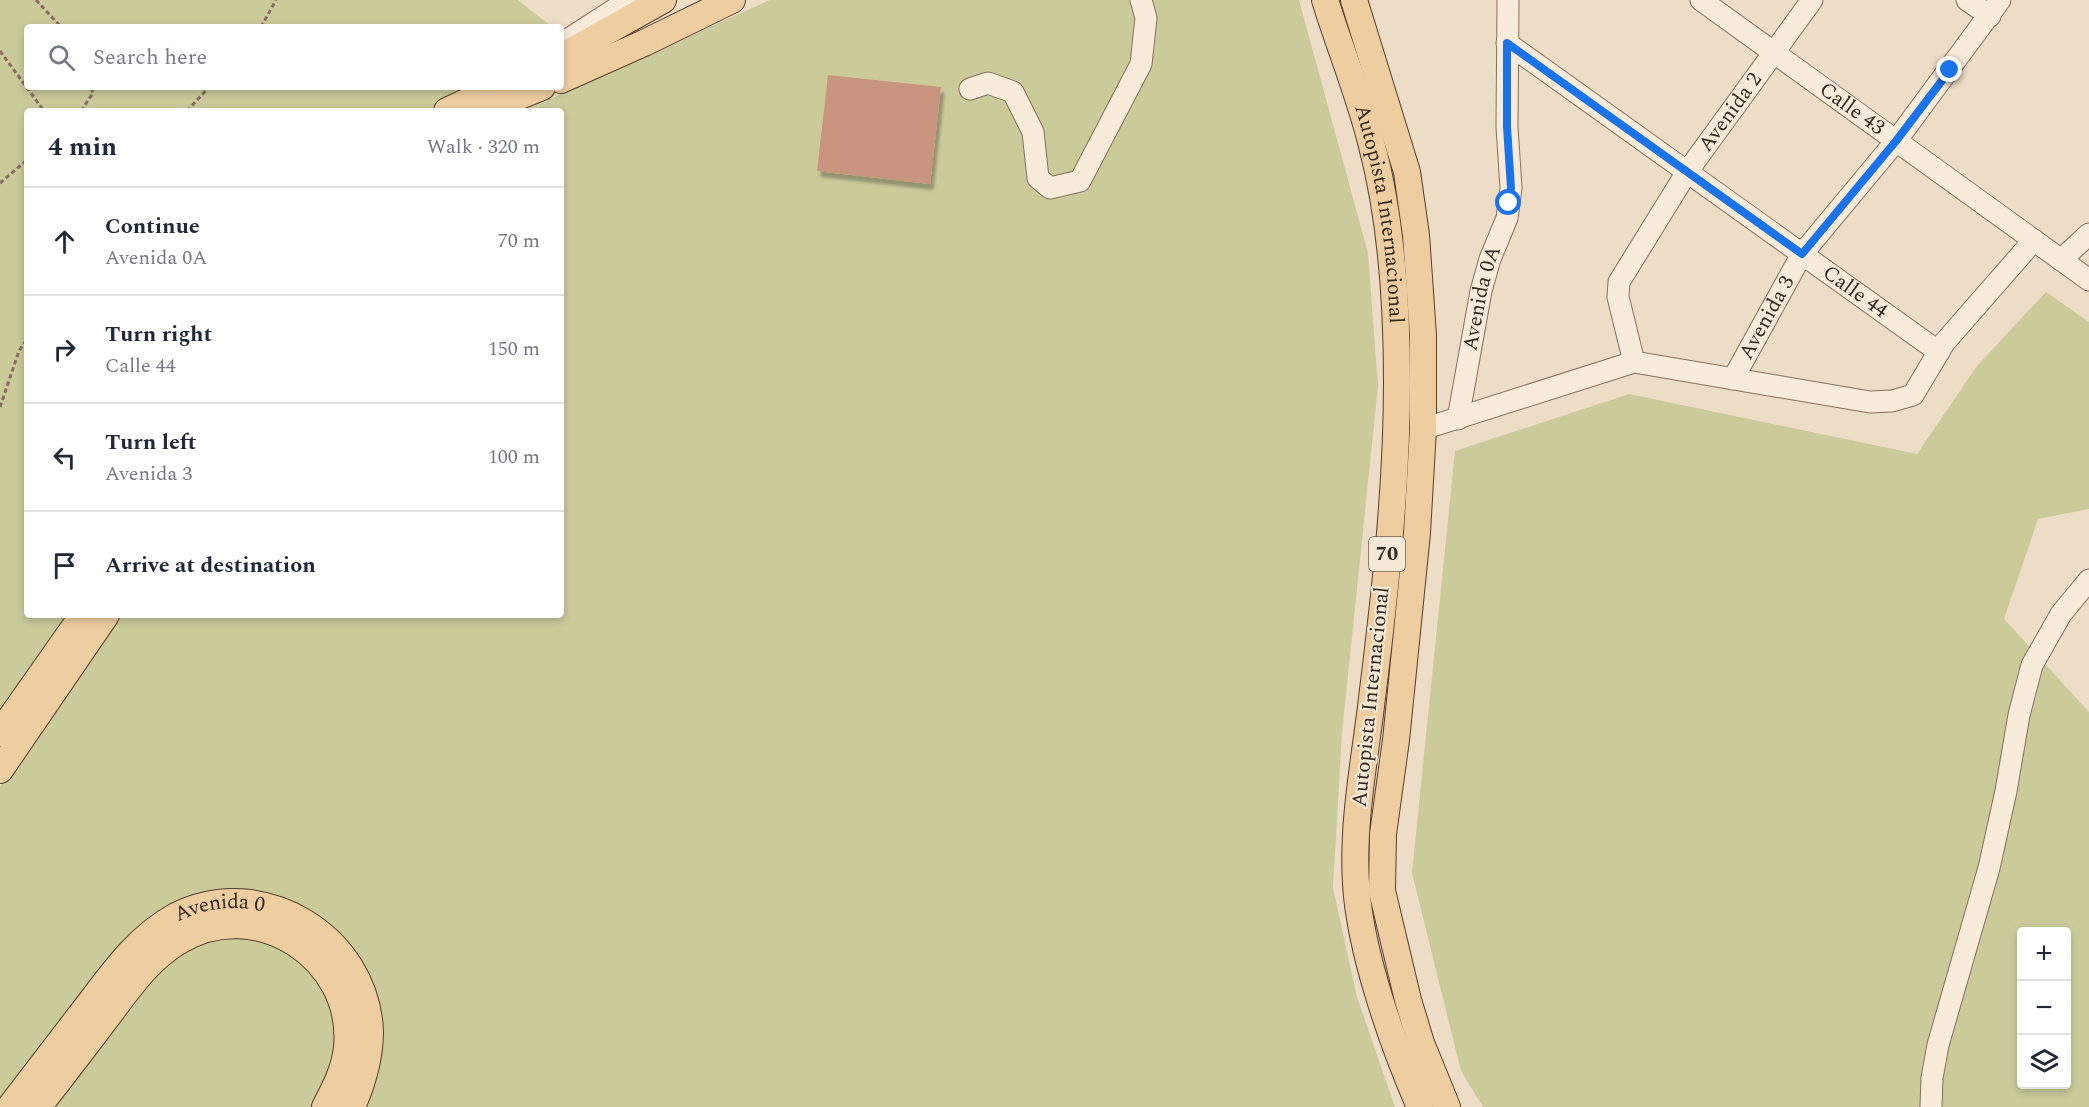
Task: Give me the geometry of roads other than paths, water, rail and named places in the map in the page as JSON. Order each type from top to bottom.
[{"type":"main road","points":[[564,55],[663,0]]},
{"type":"main road","points":[[564,79],[644,44],[732,0]]},
{"type":"main road","name":"Autopista Internacional","points":[[1325,0],[1372,143],[1385,201],[1392,259],[1397,384],[1395,453],[1380,637],[1356,838],[1356,885],[1368,957],[1398,1052],[1420,1107]]},
{"type":"main road","name":"Autopista Internacional","points":[[1354,0],[1400,143],[1412,199],[1423,335],[1423,429],[1407,640],[1383,834],[1382,891],[1408,1000],[1447,1107]]},
{"type":"main road","points":[[453,108],[492,90]]},
{"type":"main road","points":[[490,108],[535,90]]},
{"type":"main road","points":[[0,733],[81,618]]},
{"type":"main road","points":[[0,770],[104,618]]},
{"type":"main road","name":"Avenida 0","points":[[10,1107],[125,958],[152,932],[174,917],[198,908],[221,903],[249,902],[288,912],[318,930],[342,955],[361,988],[368,1018],[369,1046],[360,1089],[352,1107]]},
{"type":"main road","name":"Avenida 0","points":[[38,1107],[147,966],[169,947],[192,934],[231,924],[259,927],[291,938],[316,958],[334,984],[345,1016],[347,1046],[339,1079],[325,1107]]},
{"type":"street","points":[[564,42],[629,0]]},
{"type":"street","points":[[970,89],[988,83],[1012,92],[1033,132],[1038,178],[1050,188],[1080,181],[1141,64],[1146,18],[1141,0]]},
{"type":"street","name":"Avenida 0A","points":[[1458,419],[1481,291],[1490,259],[1507,218],[1511,188],[1507,127],[1508,0]]},
{"type":"street","name":"Calle 43","points":[[1701,0],[2089,280]]},
{"type":"street","name":"Avenida 2","points":[[1634,362],[1618,297],[1619,282],[1687,172],[1812,0]]},
{"type":"street","points":[[1967,0],[1995,8]]},
{"type":"street","name":"Avenida 3","points":[[1733,379],[1802,254],[1896,141],[1995,8]]},
{"type":"street","name":"Calle 44","points":[[1507,43],[1939,352]]},
{"type":"street","points":[[2061,260],[2089,234]]},
{"type":"street","points":[[1423,429],[1634,362],[1870,402],[1892,401],[1913,395],[1939,352],[2034,240]]},
{"type":"street","points":[[1931,1107],[1932,1078],[1938,1045],[1989,868],[2007,791],[2019,715],[2032,665],[2061,614],[2089,580]]}]
